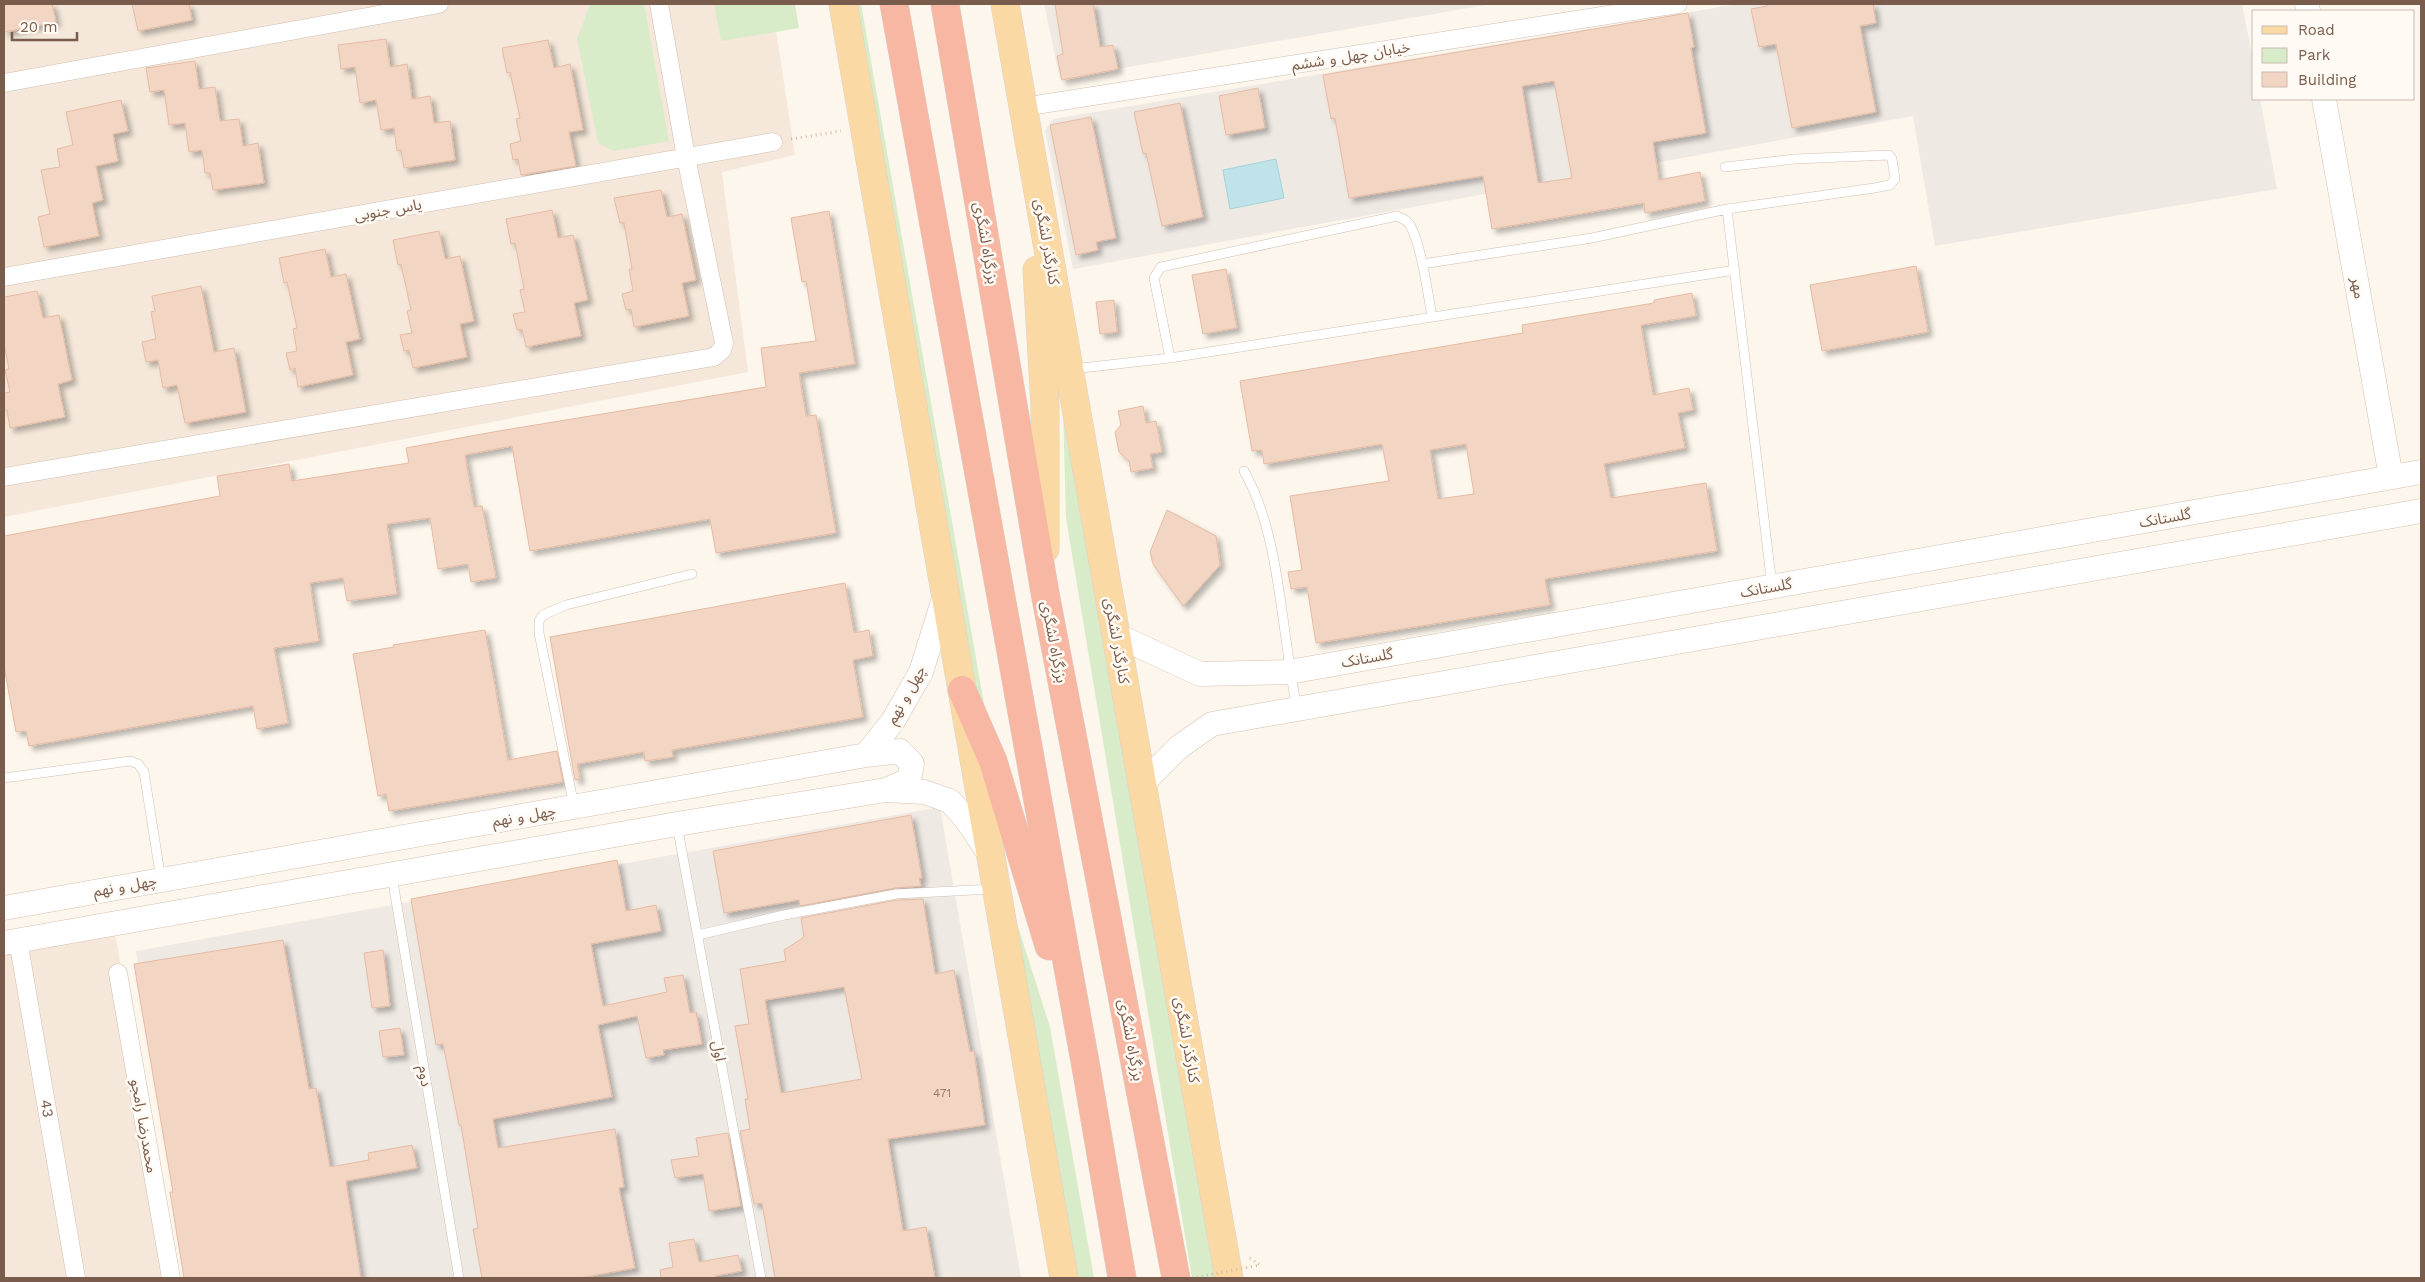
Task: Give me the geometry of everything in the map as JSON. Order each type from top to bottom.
[{"type":"highway","points":[[894,4],[1087,1073],[1122,1278]]},
{"type":"highway","name":"بزرگراه لشگری","points":[[946,4],[1045,593],[1176,1278]]},
{"type":"highway","points":[[962,690],[993,762],[1087,1073]]},
{"type":"main road","points":[[843,4],[1064,1278]]},
{"type":"main road","points":[[850,4],[855,73]]},
{"type":"main road","name":"کنارگذر لشگری","points":[[1005,4],[1229,1278]]},
{"type":"main road","points":[[1028,135],[1045,406],[1045,593]]},
{"type":"street","points":[[4,83],[439,4]]},
{"type":"street","points":[[4,477],[714,357],[722,350],[724,343],[686,158],[659,4]]},
{"type":"street","name":"خیابان چهل و ششم","points":[[1024,107],[1678,4]]},
{"type":"street","name":"مهر","points":[[2324,100],[2391,477]]},
{"type":"street","name":"یاس جنوبی","points":[[4,277],[773,142]]},
{"type":"street","name":"گلستانک","points":[[1116,635],[1200,674],[1289,672],[2421,472]]},
{"type":"street","points":[[2284,497],[2285,535]]},
{"type":"street","points":[[1142,784],[1179,747],[1212,724],[2421,511]]},
{"type":"street","name":"چهل و نهم","points":[[4,908],[866,754],[893,721],[921,672],[945,594]]},
{"type":"street","points":[[866,754],[900,752],[912,764],[909,780],[886,790]]},
{"type":"street","points":[[11,941],[677,824],[886,790],[924,792],[950,801],[966,819],[991,856]]},
{"type":"street","name":"43","points":[[11,941],[76,1278]]},
{"type":"street","name":"محمدرضا رامجو","points":[[118,973],[171,1278]]},
{"type":"lane","points":[[1422,264],[1592,238],[1727,208],[1890,185],[1895,179],[1895,169],[1889,155],[1795,160],[1726,167]]},
{"type":"lane","points":[[1727,208],[1772,586]]},
{"type":"lane","points":[[1170,358],[1154,278],[1161,267],[1397,216],[1409,224],[1422,264],[1432,316]]},
{"type":"lane","points":[[1069,369],[1170,358],[1735,270]]},
{"type":"lane","points":[[1244,471],[1255,491],[1263,512],[1273,562],[1289,672],[1298,710]]},
{"type":"lane","points":[[574,807],[540,641],[539,621],[543,615],[566,605],[692,574]]},
{"type":"lane","points":[[4,778],[130,761],[138,764],[144,772],[161,880]]},
{"type":"lane","name":"اول","points":[[677,824],[761,1278]]},
{"type":"lane","name":"دوم","points":[[392,875],[458,1278]]},
{"type":"lane","points":[[698,935],[784,915],[896,894],[996,889]]},
{"type":"path","points":[[773,142],[864,127]]},
{"type":"path","points":[[1192,1278],[1260,1264]]},
{"type":"shaded area","points":[[4,4],[772,4],[795,155],[722,172],[748,372],[4,517]]},
{"type":"shaded area","points":[[1044,4],[1491,4],[1060,79]]},
{"type":"shaded area","points":[[1738,4],[2242,4],[2252,55],[2252,100],[2260,100],[2277,189],[1935,246],[1913,116],[1073,269],[1045,130],[1053,119]]},
{"type":"shaded area","points":[[940,807],[1021,1278],[191,1278],[136,951]]},
{"type":"shaded area","points":[[114,927],[176,1278],[4,1278],[4,946]]},
{"type":"green space","points":[[590,4],[644,4],[669,141],[614,151],[598,143],[577,39]]},
{"type":"green space","points":[[714,4],[795,4],[799,28],[721,41]]},
{"type":"green space","points":[[845,4],[861,4],[990,738],[957,689]]},
{"type":"green space","points":[[1063,411],[1215,1278],[1192,1278],[1066,518]]},
{"type":"green space","points":[[1007,892],[1050,1027],[1094,1278],[1074,1278]]},
{"type":"water","points":[[1276,159],[1284,198],[1230,209],[1223,170]]},
{"type":"building","points":[[4,4],[52,4],[56,22],[4,32]]},
{"type":"building","points":[[132,4],[189,4],[192,20],[138,31]]},
{"type":"building","points":[[1055,4],[1093,4],[1100,47],[1113,45],[1118,69],[1062,80],[1057,56],[1063,54]]},
{"type":"building","points":[[1766,4],[1873,4],[1876,23],[1860,26],[1876,112],[1792,128],[1776,44],[1759,47],[1751,9],[1767,6]]},
{"type":"building","points":[[1688,13],[1694,47],[1691,48],[1706,133],[1653,142],[1659,180],[1700,172],[1705,201],[1645,213],[1644,203],[1492,229],[1483,176],[1349,198],[1335,118],[1331,119],[1323,75]],"holes":[[[1554,81],[1572,178],[1538,183],[1522,86]]]},
{"type":"building","points":[[386,39],[390,67],[407,64],[412,99],[430,96],[434,123],[450,121],[455,160],[404,168],[401,150],[397,151],[394,128],[381,130],[376,100],[360,103],[355,67],[341,69],[338,45]]},
{"type":"building","points":[[548,40],[554,68],[570,64],[583,130],[569,132],[576,166],[521,175],[518,159],[513,160],[510,144],[521,141],[516,119],[520,118],[510,72],[507,73],[502,48]]},
{"type":"building","points":[[195,61],[199,89],[215,87],[220,121],[239,119],[243,146],[258,143],[264,183],[213,190],[210,173],[205,173],[202,150],[189,152],[185,123],[169,125],[164,90],[150,92],[146,68]]},
{"type":"building","points":[[1258,88],[1265,128],[1226,135],[1219,96]]},
{"type":"building","points":[[121,100],[128,131],[113,134],[118,161],[96,166],[103,200],[92,203],[99,236],[44,247],[38,217],[50,214],[41,170],[60,167],[57,149],[73,145],[66,112]]},
{"type":"building","points":[[1180,103],[1203,217],[1162,226],[1146,153],[1143,154],[1134,112]]},
{"type":"building","points":[[1091,117],[1116,238],[1096,242],[1098,250],[1076,255],[1050,125]]},
{"type":"building","points":[[661,190],[667,217],[682,214],[696,280],[682,283],[689,316],[634,327],[631,309],[626,310],[622,294],[633,291],[629,269],[632,269],[624,223],[620,223],[614,198]]},
{"type":"building","points":[[552,210],[558,238],[573,235],[588,300],[574,303],[581,336],[526,347],[522,329],[517,330],[513,314],[525,312],[520,290],[524,289],[515,243],[511,244],[506,219]]},
{"type":"building","points":[[829,211],[855,364],[799,373],[806,416],[816,415],[836,533],[716,553],[710,519],[530,551],[512,446],[465,455],[474,507],[482,506],[496,578],[471,582],[468,564],[438,569],[430,518],[387,524],[397,594],[347,601],[343,578],[310,583],[319,641],[274,648],[288,723],[257,729],[253,706],[29,746],[26,731],[16,732],[4,666],[4,536],[220,496],[217,476],[289,464],[292,481],[409,463],[406,448],[766,387],[761,348],[816,341],[806,281],[802,282],[791,218]]},
{"type":"building","points":[[439,231],[445,259],[460,256],[474,321],[460,324],[467,357],[413,368],[409,350],[404,351],[400,335],[412,333],[407,311],[411,310],[401,264],[398,265],[393,240]]},
{"type":"building","points":[[325,249],[331,277],[346,274],[360,339],[346,342],[353,375],[298,387],[295,368],[290,370],[286,353],[297,351],[293,329],[297,328],[287,282],[284,283],[279,258]]},
{"type":"building","points":[[1916,266],[1928,332],[1822,351],[1810,285]]},
{"type":"building","points":[[1226,269],[1237,328],[1203,334],[1192,275]]},
{"type":"building","points":[[201,286],[214,352],[234,348],[246,412],[185,423],[177,385],[163,388],[158,360],[146,362],[142,342],[156,339],[151,312],[155,311],[152,296]]},
{"type":"building","points":[[37,291],[43,318],[59,315],[72,380],[58,384],[65,417],[10,428],[7,410],[4,410],[4,393],[10,392],[5,370],[9,369],[4,344],[4,297]]},
{"type":"building","points":[[1692,293],[1696,316],[1641,325],[1653,395],[1689,388],[1693,410],[1678,413],[1685,448],[1604,464],[1611,498],[1706,483],[1717,551],[1545,579],[1550,605],[1316,643],[1307,587],[1291,589],[1288,572],[1302,570],[1290,496],[1389,481],[1382,444],[1264,464],[1262,450],[1252,451],[1240,381],[1523,333],[1522,325],[1654,303],[1654,300]],"holes":[[[1466,444],[1474,494],[1438,499],[1430,450]]]},
{"type":"building","points":[[1114,300],[1117,332],[1100,334],[1096,302]]},
{"type":"building","points":[[1143,406],[1146,423],[1156,421],[1162,452],[1150,454],[1153,468],[1131,472],[1129,461],[1119,452],[1115,432],[1121,425],[1118,411]]},
{"type":"building","points":[[1167,510],[1216,536],[1220,565],[1183,606],[1153,564],[1150,552]]},
{"type":"building","points":[[845,583],[854,633],[869,630],[873,656],[853,660],[863,717],[672,750],[673,757],[645,761],[644,752],[577,764],[580,779],[575,780],[550,637]]},
{"type":"building","points":[[485,630],[508,760],[557,751],[563,782],[389,811],[386,794],[378,796],[353,654],[394,647],[393,645]]},
{"type":"building","points":[[911,815],[922,878],[919,878],[921,886],[895,888],[800,906],[799,900],[724,913],[713,851]]},
{"type":"building","points":[[617,860],[626,911],[656,905],[661,931],[591,944],[603,1006],[667,992],[664,978],[683,975],[690,1013],[696,1012],[702,1044],[663,1050],[664,1055],[646,1058],[637,1016],[598,1025],[612,1097],[493,1119],[498,1148],[615,1129],[624,1187],[619,1188],[635,1268],[580,1278],[482,1278],[473,1229],[478,1228],[461,1125],[459,1125],[443,1044],[436,1045],[411,899]]},
{"type":"building","points":[[923,899],[935,974],[954,970],[970,1052],[974,1051],[985,1125],[888,1139],[903,1231],[926,1227],[935,1278],[775,1278],[762,1203],[754,1204],[740,1131],[750,1129],[745,1099],[748,1099],[735,1026],[749,1024],[740,969],[786,961],[784,950],[804,937],[801,918],[897,900]],"holes":[[[844,987],[862,1079],[781,1093],[765,1000]]]},
{"type":"building","points":[[283,940],[309,1089],[316,1088],[330,1167],[369,1160],[368,1153],[412,1145],[417,1168],[346,1181],[361,1278],[184,1278],[170,1192],[173,1192],[134,964]]},
{"type":"building","points":[[383,950],[390,1006],[372,1008],[364,953]]},
{"type":"building","points":[[400,1028],[404,1055],[383,1057],[379,1031]]},
{"type":"building","points":[[728,1133],[741,1206],[709,1211],[703,1174],[675,1178],[671,1160],[699,1156],[696,1138]]},
{"type":"building","points":[[694,1239],[699,1262],[738,1255],[742,1271],[715,1276],[715,1278],[661,1278],[660,1270],[673,1267],[669,1243]]}]
